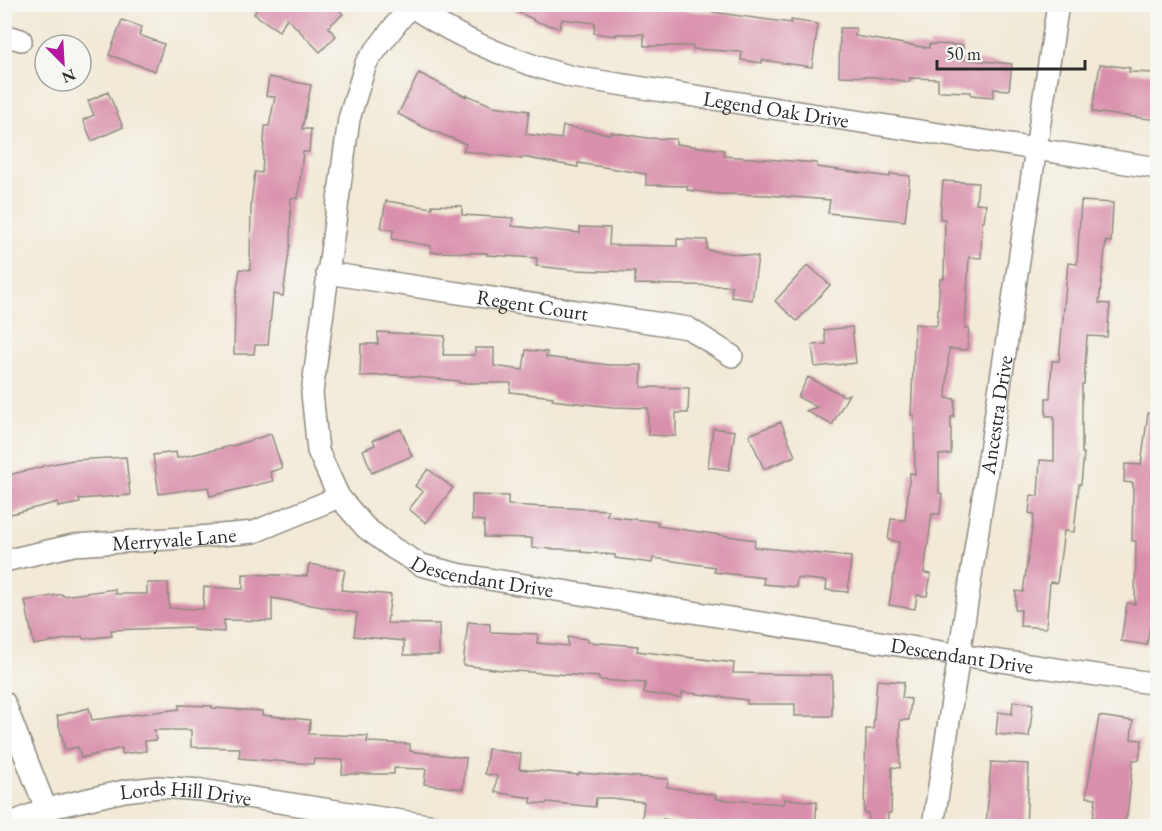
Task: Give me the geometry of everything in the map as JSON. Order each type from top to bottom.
[{"type":"street","name":"Ancestra Drive","points":[[933,826],[1058,4]]},
{"type":"street","name":"Legend Oak Drive","points":[[409,5],[485,48],[532,66],[573,78],[1158,168]]},
{"type":"street","name":"Descendant Drive","points":[[409,5],[366,63],[349,120],[312,393],[318,451],[339,497],[366,528],[402,554],[422,565],[468,576],[960,655],[1158,684]]},
{"type":"street","name":"Regent Court","points":[[327,273],[688,328],[732,356]]},
{"type":"street","name":"Merryvale Lane","points":[[4,561],[74,545],[254,532],[339,497]]},
{"type":"street","points":[[4,702],[46,809]]},
{"type":"street","name":"Lords Hill Drive","points":[[4,826],[46,809],[106,795],[159,787],[201,790],[434,826]]},
{"type":"building","points":[[260,4],[334,4],[343,14],[328,27],[336,36],[320,52],[287,18],[279,31],[254,14]]},
{"type":"building","points":[[499,4],[668,4],[668,10],[712,12],[791,23],[791,20],[818,24],[812,67],[762,60],[762,63],[741,60],[742,52],[693,49],[693,46],[644,46],[644,34],[616,34],[616,36],[594,33],[595,23],[562,19],[560,28],[533,21]]},
{"type":"building","points":[[122,20],[142,27],[139,35],[164,44],[155,71],[109,55]]},
{"type":"building","points":[[840,28],[856,28],[855,36],[929,48],[929,44],[963,45],[962,59],[1012,64],[1009,90],[994,89],[993,97],[971,95],[971,92],[938,91],[938,79],[910,78],[909,82],[875,77],[839,76]]},
{"type":"building","points":[[1100,64],[1130,68],[1129,72],[1158,73],[1158,120],[1092,112]]},
{"type":"building","points":[[419,73],[466,97],[467,95],[493,106],[529,111],[526,134],[561,139],[563,126],[610,134],[610,132],[647,138],[676,139],[676,144],[724,150],[724,156],[817,163],[817,167],[890,177],[890,174],[910,176],[905,221],[828,213],[830,200],[719,194],[687,190],[688,186],[646,185],[646,174],[578,163],[578,167],[522,157],[522,159],[463,151],[466,144],[423,127],[398,114]]},
{"type":"building","points":[[269,77],[311,85],[302,129],[311,129],[309,152],[303,152],[298,199],[291,198],[290,245],[283,296],[273,294],[268,345],[255,345],[254,354],[234,354],[235,302],[240,269],[250,270],[251,203],[255,172],[262,173],[265,126],[269,126],[275,97],[266,96]]},
{"type":"building","points":[[108,92],[123,127],[92,141],[83,120],[94,115],[88,101]]},
{"type":"building","points":[[943,181],[978,183],[976,203],[986,204],[984,222],[982,222],[981,258],[969,257],[965,328],[969,328],[967,350],[949,349],[946,398],[955,399],[954,417],[951,417],[951,454],[939,455],[939,493],[942,494],[940,514],[932,514],[924,573],[931,574],[927,596],[917,595],[915,609],[889,605],[899,542],[888,540],[891,519],[905,520],[910,473],[915,474],[914,415],[911,415],[915,324],[937,326],[940,279],[944,279],[945,219],[940,219]]},
{"type":"building","points":[[386,201],[432,208],[432,205],[462,206],[462,215],[513,218],[512,226],[580,233],[580,227],[610,228],[609,245],[677,246],[677,239],[707,240],[707,250],[758,257],[752,300],[731,297],[732,286],[635,284],[635,272],[572,270],[536,266],[537,258],[487,255],[487,253],[431,252],[431,246],[392,239],[393,230],[381,228]]},
{"type":"building","points":[[1081,201],[1113,203],[1111,242],[1106,241],[1099,303],[1110,304],[1107,337],[1087,336],[1084,384],[1082,384],[1082,453],[1084,453],[1081,484],[1079,484],[1074,532],[1064,531],[1057,583],[1050,582],[1046,628],[1020,626],[1021,610],[1015,610],[1016,591],[1023,592],[1034,514],[1029,513],[1031,495],[1038,496],[1040,460],[1054,461],[1054,416],[1046,416],[1046,398],[1050,398],[1052,361],[1059,361],[1068,263],[1077,264]]},
{"type":"building","points":[[808,265],[830,285],[797,321],[775,301]]},
{"type":"building","points":[[852,327],[856,363],[815,367],[812,345],[826,344],[824,330]]},
{"type":"building","points":[[378,332],[445,336],[443,355],[475,355],[475,348],[494,348],[494,366],[523,370],[526,350],[547,352],[546,357],[609,365],[642,365],[641,387],[689,388],[688,413],[676,413],[676,436],[648,435],[648,408],[612,407],[552,400],[553,397],[510,392],[511,383],[459,383],[459,381],[395,375],[360,376],[361,344],[378,344]]},
{"type":"building","points":[[808,377],[844,396],[849,394],[832,425],[806,411],[817,407],[798,397]]},
{"type":"building","points":[[1148,413],[1158,414],[1158,631],[1149,630],[1147,645],[1121,641],[1127,603],[1135,604],[1136,541],[1132,541],[1133,483],[1124,482],[1125,464],[1141,465]]},
{"type":"building","points":[[781,422],[795,456],[764,469],[749,435]]},
{"type":"building","points":[[713,428],[735,431],[729,470],[708,467]]},
{"type":"building","points":[[401,429],[412,456],[372,473],[363,450],[375,445],[373,440]]},
{"type":"building","points":[[271,434],[282,468],[270,472],[273,481],[210,496],[208,487],[159,494],[153,455],[176,452],[177,458],[236,445]]},
{"type":"building","points":[[126,457],[130,495],[79,499],[80,503],[58,507],[58,502],[11,514],[8,503],[4,504],[4,476],[73,460]]},
{"type":"building","points":[[428,469],[453,488],[426,523],[409,509],[423,492],[415,486]]},
{"type":"building","points":[[472,495],[508,496],[508,505],[608,510],[607,516],[658,522],[657,526],[755,540],[754,547],[851,557],[848,592],[826,590],[827,581],[797,578],[796,587],[763,584],[764,578],[714,572],[715,567],[653,558],[652,563],[615,558],[615,555],[581,552],[581,550],[532,548],[532,538],[484,537],[484,521],[472,520]]},
{"type":"building","points":[[309,564],[345,570],[341,590],[391,595],[387,623],[439,624],[439,655],[404,655],[404,641],[354,636],[357,613],[272,598],[272,621],[224,620],[224,632],[193,630],[193,627],[111,630],[112,636],[83,639],[82,636],[34,645],[25,601],[62,594],[63,596],[115,589],[115,594],[147,594],[147,583],[168,583],[169,608],[203,609],[204,587],[243,589],[243,574],[307,576]]},
{"type":"building","points":[[468,622],[490,624],[490,632],[538,634],[537,643],[568,646],[568,637],[588,639],[588,642],[638,646],[637,651],[734,663],[733,673],[832,675],[832,716],[795,716],[795,704],[747,704],[747,700],[682,692],[682,698],[644,693],[645,683],[463,665]]},
{"type":"building","points":[[877,680],[904,682],[902,698],[911,699],[909,720],[900,720],[900,768],[892,767],[891,813],[888,813],[888,826],[869,826],[868,813],[864,813],[866,729],[873,729]]},
{"type":"building","points":[[1013,701],[1033,704],[1029,737],[996,734],[998,712],[1012,714]]},
{"type":"building","points":[[179,705],[262,711],[262,715],[310,720],[309,734],[368,736],[367,742],[410,744],[410,751],[466,758],[463,789],[424,784],[426,769],[394,768],[394,774],[342,774],[343,760],[314,759],[313,764],[239,758],[240,748],[191,747],[191,730],[154,730],[156,740],[145,741],[146,751],[122,754],[122,748],[81,758],[78,747],[65,750],[57,716],[89,708],[92,720],[179,709]]},
{"type":"building","points":[[1099,716],[1133,721],[1131,739],[1142,740],[1139,760],[1133,760],[1124,826],[1092,826],[1096,798],[1086,797]]},
{"type":"building","points":[[488,749],[521,754],[519,769],[578,775],[579,773],[668,779],[667,787],[716,795],[715,799],[784,804],[785,799],[817,802],[815,826],[710,826],[663,819],[663,821],[642,819],[644,802],[611,798],[596,798],[595,807],[547,802],[546,804],[531,803],[531,798],[495,792],[497,776],[485,774]]},
{"type":"building","points":[[991,762],[1029,764],[1026,826],[986,826]]}]
